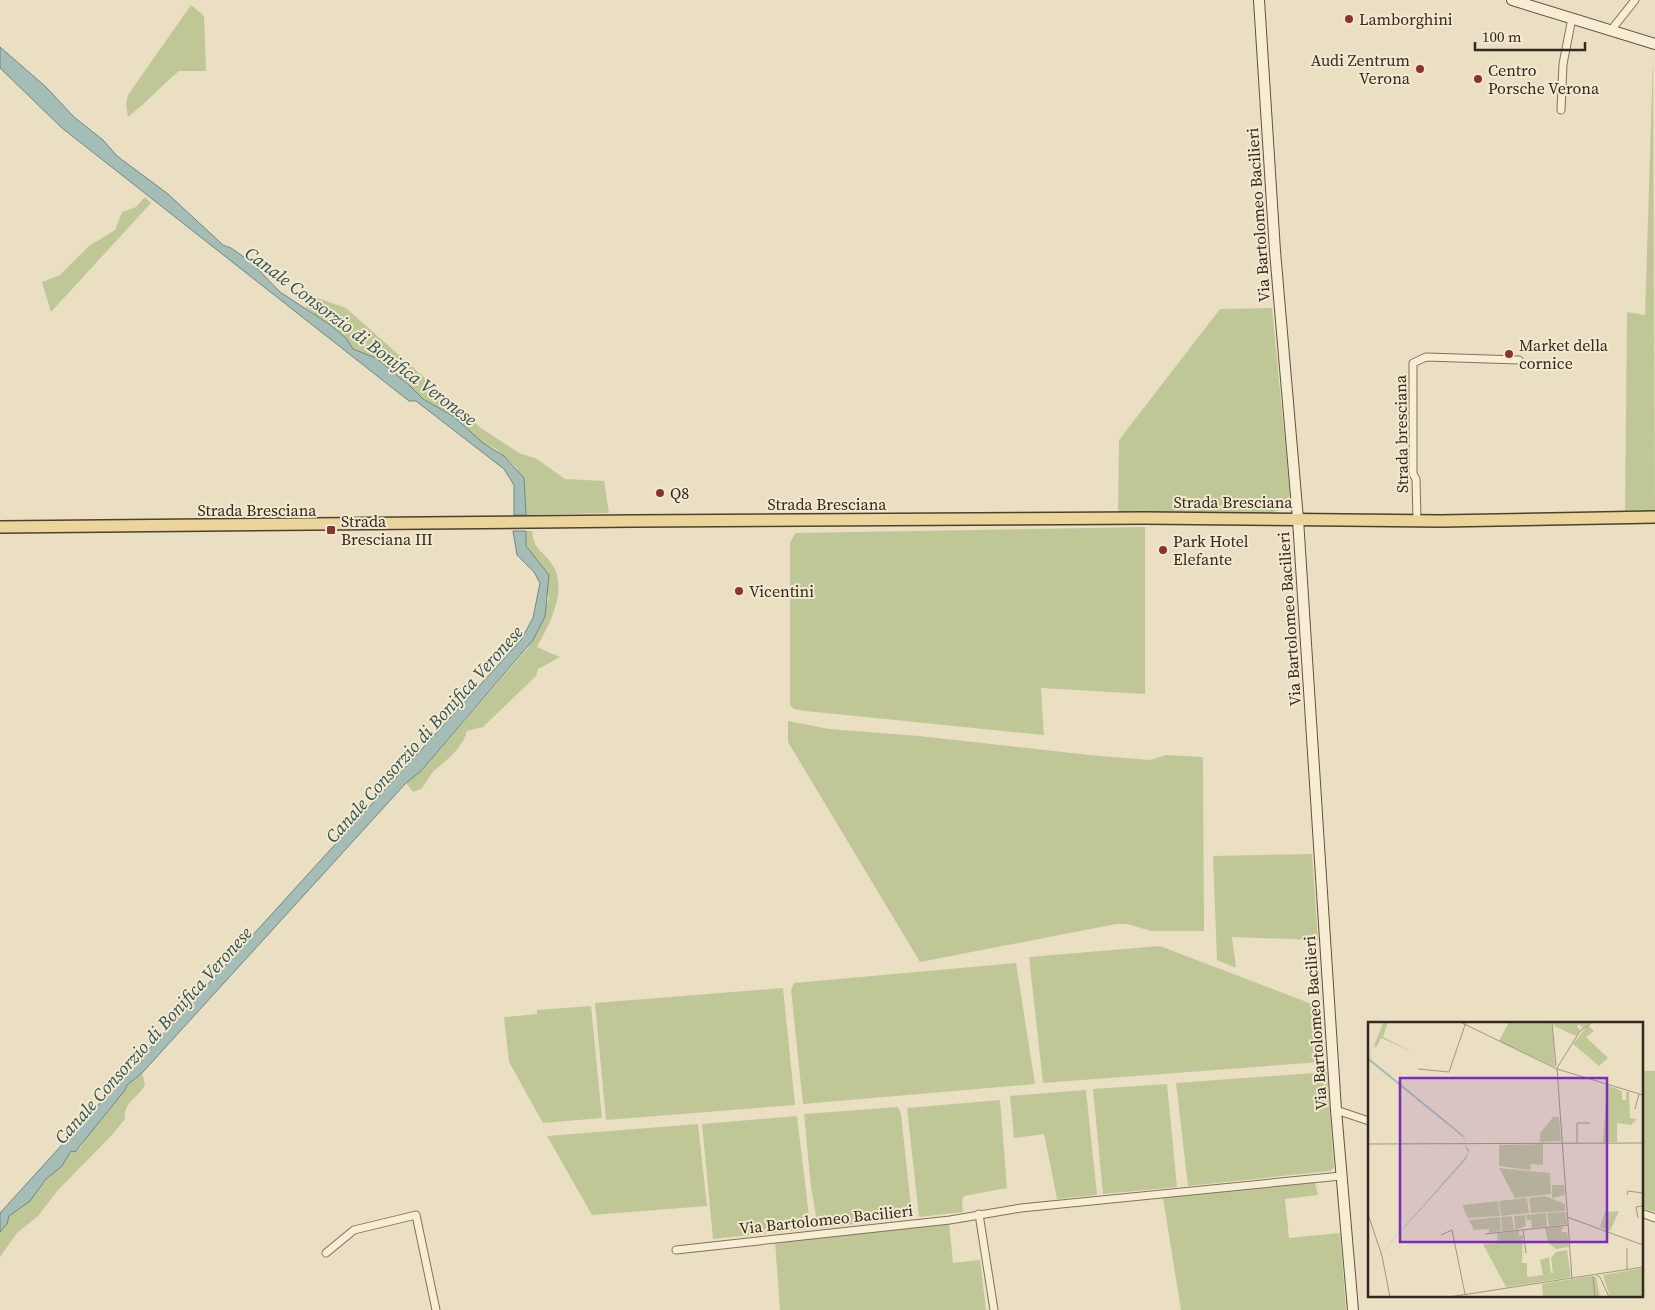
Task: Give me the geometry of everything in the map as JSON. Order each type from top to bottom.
[{"type":"main road","name":"Strada Bresciana","points":[[0,527],[1144,518],[1416,521],[1655,518]]},
{"type":"street","name":"Via Bartolomeo Bacilieri","points":[[1259,0],[1275,251],[1298,519],[1336,1110],[1353,1310]]},
{"type":"street","points":[[1512,0],[1530,2],[1572,18],[1655,44]]},
{"type":"street","points":[[1612,29],[1634,0]]},
{"type":"street","points":[[1562,110],[1563,64],[1572,18]]},
{"type":"street","name":"Strada bresciana","points":[[1416,521],[1413,363],[1426,357],[1519,360]]},
{"type":"street","points":[[1336,1110],[1368,1121]]},
{"type":"street","name":"Via Bartolomeo Bacilieri","points":[[676,1250],[950,1220],[979,1214],[1341,1176]]},
{"type":"street","points":[[1642,1213],[1655,1218]]},
{"type":"street","points":[[979,1214],[994,1310]]},
{"type":"street","points":[[326,1253],[354,1230],[416,1216],[436,1310]]},
{"type":"green space","points":[[191,5],[204,16],[206,71],[179,71],[128,117],[126,104],[128,95]]},
{"type":"green space","points":[[1653,57],[1655,512],[1625,513],[1627,312],[1645,315]]},
{"type":"green space","points":[[145,197],[151,203],[51,312],[42,282],[60,275],[89,246],[115,230],[122,212],[136,207]]},
{"type":"green space","points":[[312,296],[346,308],[481,428],[519,453],[537,459],[565,479],[604,481],[609,513],[526,515],[525,493],[517,468],[495,448],[483,443],[453,416],[423,399],[376,358],[353,349],[346,338],[306,307]]},
{"type":"green space","points":[[1272,308],[1290,494],[1287,502],[1280,509],[1270,513],[1118,513],[1119,440],[1220,309]]},
{"type":"green space","points":[[1145,527],[1145,694],[1041,688],[1044,735],[806,711],[794,709],[790,705],[790,543],[795,533]]},
{"type":"green space","points":[[526,531],[532,531],[537,547],[553,566],[559,586],[555,608],[547,629],[537,647],[560,657],[538,669],[536,676],[483,727],[467,731],[462,742],[454,752],[434,771],[421,789],[413,792],[406,783],[421,771],[528,648],[549,598],[526,545]]},
{"type":"green space","points":[[788,721],[829,729],[919,736],[1089,755],[1150,760],[1166,755],[1203,757],[1204,931],[1151,931],[1127,924],[1116,924],[920,962],[788,742]]},
{"type":"green space","points":[[1312,854],[1318,940],[1232,937],[1236,968],[1217,960],[1213,856]]},
{"type":"green space","points":[[1160,946],[1317,1006],[1320,1062],[1043,1083],[1029,957]]},
{"type":"green space","points":[[1016,963],[1035,1084],[803,1104],[791,990],[794,983]]},
{"type":"green space","points":[[783,988],[795,1105],[606,1120],[595,1003]]},
{"type":"green space","points":[[591,1006],[602,1118],[543,1123],[509,1062],[504,1017],[537,1014],[537,1010]]},
{"type":"green space","points":[[1642,1071],[1655,1071],[1655,1212],[1642,1208]]},
{"type":"green space","points":[[1327,1072],[1334,1168],[1330,1171],[1188,1186],[1176,1083]]},
{"type":"green space","points":[[142,1073],[145,1085],[126,1108],[125,1119],[58,1190],[38,1216],[17,1233],[0,1257],[0,1232],[7,1224],[9,1216],[30,1201],[46,1179],[62,1166],[71,1151],[81,1147],[86,1136],[125,1090],[127,1085]]},
{"type":"green space","points":[[1167,1084],[1177,1187],[1103,1194],[1093,1089]]},
{"type":"green space","points":[[1086,1090],[1097,1195],[1057,1199],[1044,1134],[1014,1138],[1010,1096]]},
{"type":"green space","points":[[1000,1100],[1007,1188],[964,1196],[962,1200],[963,1212],[919,1217],[907,1108]]},
{"type":"green space","points":[[898,1107],[901,1114],[912,1216],[822,1228],[818,1226],[811,1187],[804,1114]]},
{"type":"green space","points":[[797,1116],[810,1225],[808,1229],[713,1239],[702,1124]]},
{"type":"green space","points":[[698,1124],[707,1206],[592,1215],[547,1136]]},
{"type":"green space","points":[[1315,1182],[1318,1195],[1285,1199],[1289,1238],[1340,1233],[1346,1310],[1181,1310],[1163,1198]]},
{"type":"green space","points":[[949,1222],[953,1263],[980,1260],[986,1310],[780,1310],[775,1241]]},
{"type":"water","points":[[0,47],[46,87],[74,117],[103,140],[117,156],[168,194],[223,245],[231,248],[251,262],[280,292],[329,324],[346,338],[353,349],[376,358],[423,399],[453,416],[483,443],[504,456],[524,478],[526,515],[514,515],[514,485],[504,469],[416,401],[409,401],[62,128],[0,68]]},
{"type":"water","points":[[513,531],[526,531],[526,546],[549,575],[545,617],[533,640],[421,771],[406,783],[142,1073],[127,1085],[75,1152],[71,1151],[62,1166],[46,1179],[30,1201],[9,1216],[7,1224],[0,1232],[0,1213],[521,640],[533,618],[540,583],[534,572],[517,555]]},
{"type":"place","name":"Lamborghini","points":[[1349,19]]},
{"type":"place","name":"Audi Zentrum Verona","points":[[1420,69]]},
{"type":"place","name":"Centro Porsche Verona","points":[[1478,79]]},
{"type":"place","name":"Market della cornice","points":[[1509,354]]},
{"type":"place","name":"Q8","points":[[660,493]]},
{"type":"place","name":"Strada Bresciana III","points":[[331,530]]},
{"type":"place","name":"Park Hotel Elefante","points":[[1163,550]]},
{"type":"place","name":"Vicentini","points":[[739,591]]},
{"type":"water label","name":"Canale Consorzio di Bonifica Veronese","points":[[361,336]]},
{"type":"water label","name":"Canale Consorzio di Bonifica Veronese","points":[[424,734]]},
{"type":"water label","name":"Canale Consorzio di Bonifica Veronese","points":[[153,1035]]}]
